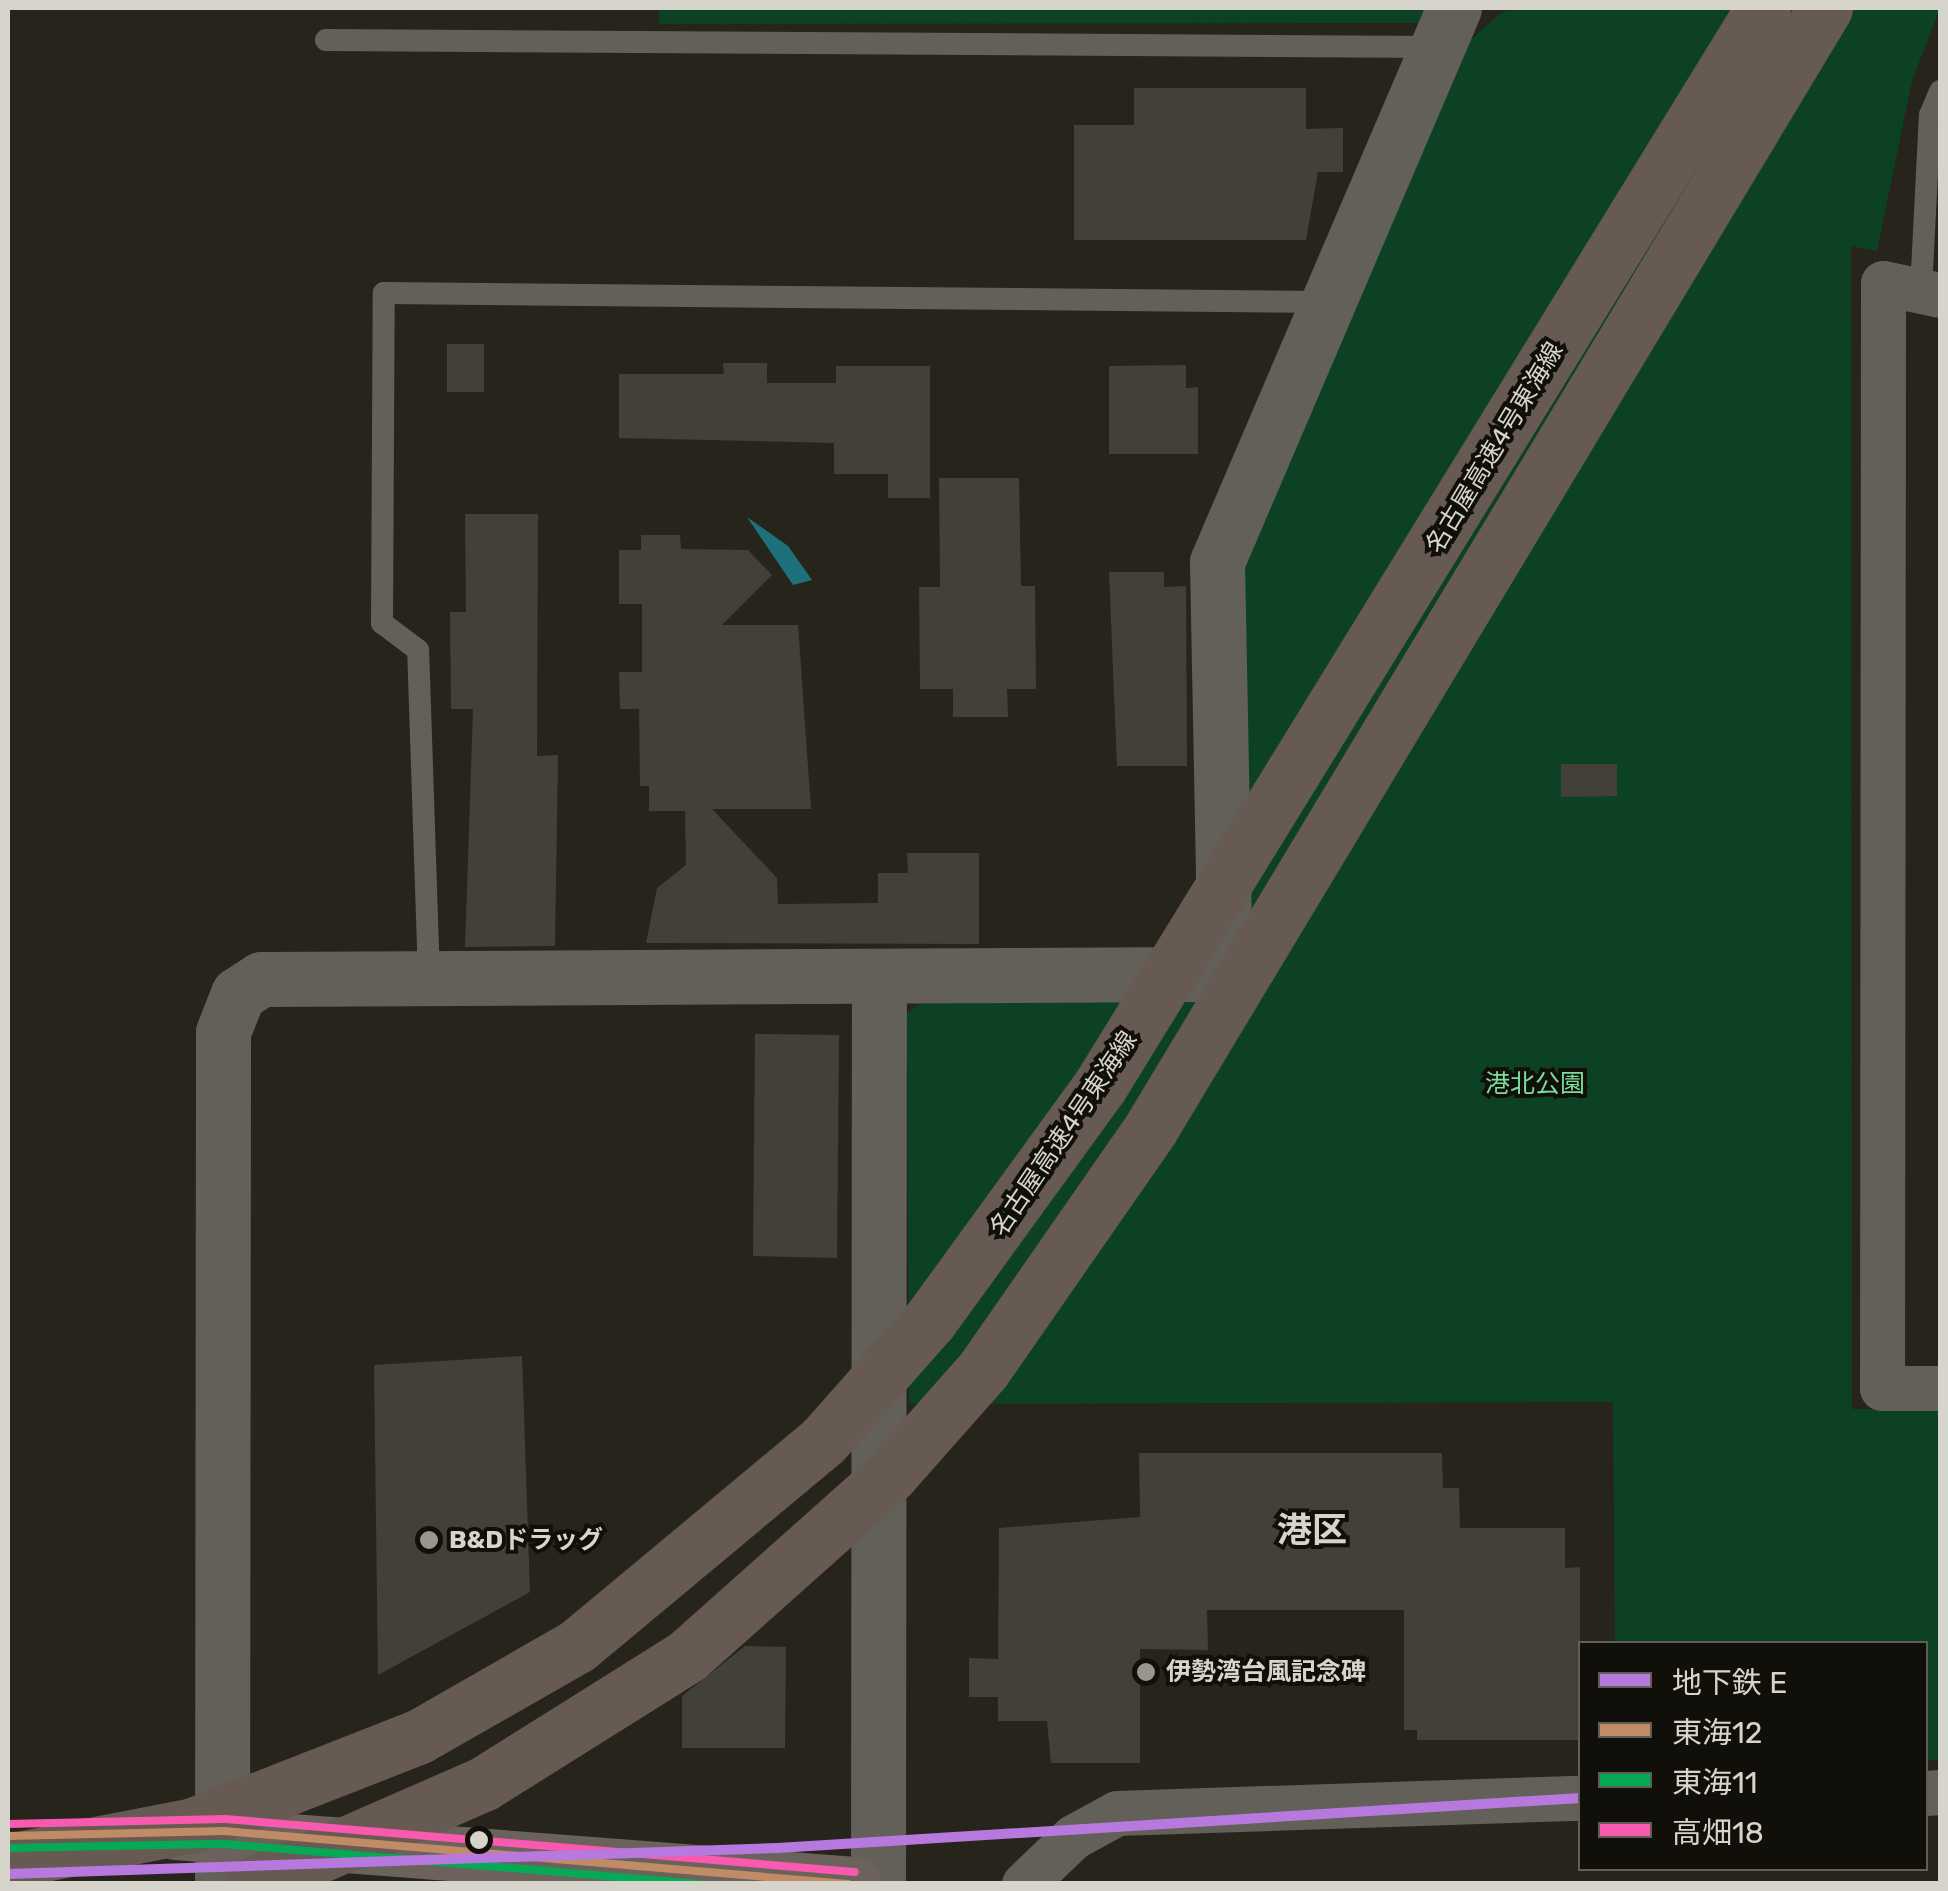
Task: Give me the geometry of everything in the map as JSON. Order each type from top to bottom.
[{"type":"highway","name":"名古屋高速4号東海線","points":[[8,1860],[193,1824],[418,1736],[577,1646],[823,1442],[930,1320],[1100,1086],[1763,8]]},
{"type":"highway","points":[[254,1884],[483,1784],[687,1656],[878,1486],[982,1370],[1152,1128],[1826,8]]},
{"type":"main road","points":[[8,1836],[223,1857],[854,1884]]},
{"type":"street","points":[[223,1857],[223,1032],[238,994],[262,979],[1198,974],[1224,926],[1217,562],[1446,27]]},
{"type":"street","points":[[1931,293],[1883,284],[1882,1388],[1940,1388]]},
{"type":"street","points":[[878,1884],[879,976]]},
{"type":"street","points":[[1024,1884],[1073,1837],[1149,1808],[1578,1798]]},
{"type":"lane","points":[[326,40],[1446,27]]},
{"type":"lane","points":[[1931,293],[1930,115],[1940,91]]},
{"type":"lane","points":[[429,978],[418,650],[382,623],[384,293],[1328,302]]},
{"type":"green space","points":[[659,8],[1424,8],[1425,23],[659,24]]},
{"type":"green space","name":"港北公園","points":[[1523,8],[1940,8],[1912,81],[1877,251],[1851,246],[1852,1409],[1940,1409],[1940,1760],[1928,1760],[1928,1641],[1615,1641],[1613,1402],[909,1404],[907,1013],[919,1004],[1218,997],[1244,563],[1464,46],[1502,12]]},
{"type":"water","points":[[747,517],[788,546],[812,580],[793,585]]},
{"type":"building","points":[[1134,88],[1306,88],[1306,129],[1343,128],[1343,172],[1318,172],[1306,240],[1074,240],[1074,125],[1134,125]]},
{"type":"building","points":[[447,344],[484,344],[484,392],[447,392]]},
{"type":"building","points":[[723,363],[767,363],[767,383],[836,383],[836,366],[930,366],[930,498],[888,498],[888,474],[834,474],[834,443],[619,438],[619,374],[724,374]]},
{"type":"building","points":[[1186,365],[1186,388],[1198,387],[1198,454],[1109,454],[1109,366]]},
{"type":"building","points":[[939,478],[1019,478],[1021,586],[1035,586],[1036,689],[1007,689],[1008,717],[953,717],[953,689],[920,689],[919,587],[940,587]]},
{"type":"building","points":[[465,514],[538,514],[537,756],[558,755],[555,946],[465,947],[473,709],[451,709],[450,612],[466,612]]},
{"type":"building","points":[[641,535],[680,535],[681,549],[748,550],[772,575],[722,625],[798,625],[811,809],[712,809],[777,878],[778,904],[878,903],[878,873],[908,873],[907,853],[979,853],[979,944],[646,943],[657,888],[686,865],[685,811],[649,811],[649,786],[640,786],[639,709],[620,709],[619,672],[642,672],[642,604],[619,604],[619,550],[641,550]]},
{"type":"building","points":[[1109,572],[1164,572],[1164,587],[1186,586],[1187,766],[1117,766]]},
{"type":"building","points":[[1561,764],[1617,764],[1617,796],[1561,797]]},
{"type":"building","points":[[755,1034],[839,1035],[837,1258],[753,1256]]},
{"type":"building","points":[[522,1356],[530,1592],[378,1675],[374,1365]]},
{"type":"building","points":[[1139,1453],[1442,1453],[1443,1488],[1459,1488],[1460,1528],[1565,1528],[1565,1568],[1580,1567],[1578,1740],[1417,1740],[1417,1730],[1404,1730],[1404,1610],[1207,1610],[1208,1650],[1140,1649],[1140,1763],[1051,1763],[1047,1721],[998,1721],[998,1697],[969,1697],[969,1658],[998,1659],[999,1528],[1140,1517]]},
{"type":"building","points":[[745,1646],[786,1647],[785,1748],[682,1748],[682,1696]]},
{"type":"metro line","name":"E","points":[[8,1874],[778,1848],[1578,1798]]},
{"type":"transit line","name":"高畑18","points":[[8,1824],[225,1819],[855,1872]]},
{"type":"transit line","name":"東海12","points":[[8,1836],[224,1831],[848,1884]]},
{"type":"transit line","name":"東海11","points":[[8,1848],[224,1844],[699,1884]]},
{"type":"place","name":"B&Dドラッグ","points":[[429,1540]]},
{"type":"place","name":"伊勢湾台風記念碑","points":[[1146,1672]]},
{"type":"district","name":"港区","points":[[1312,1530]]}]
